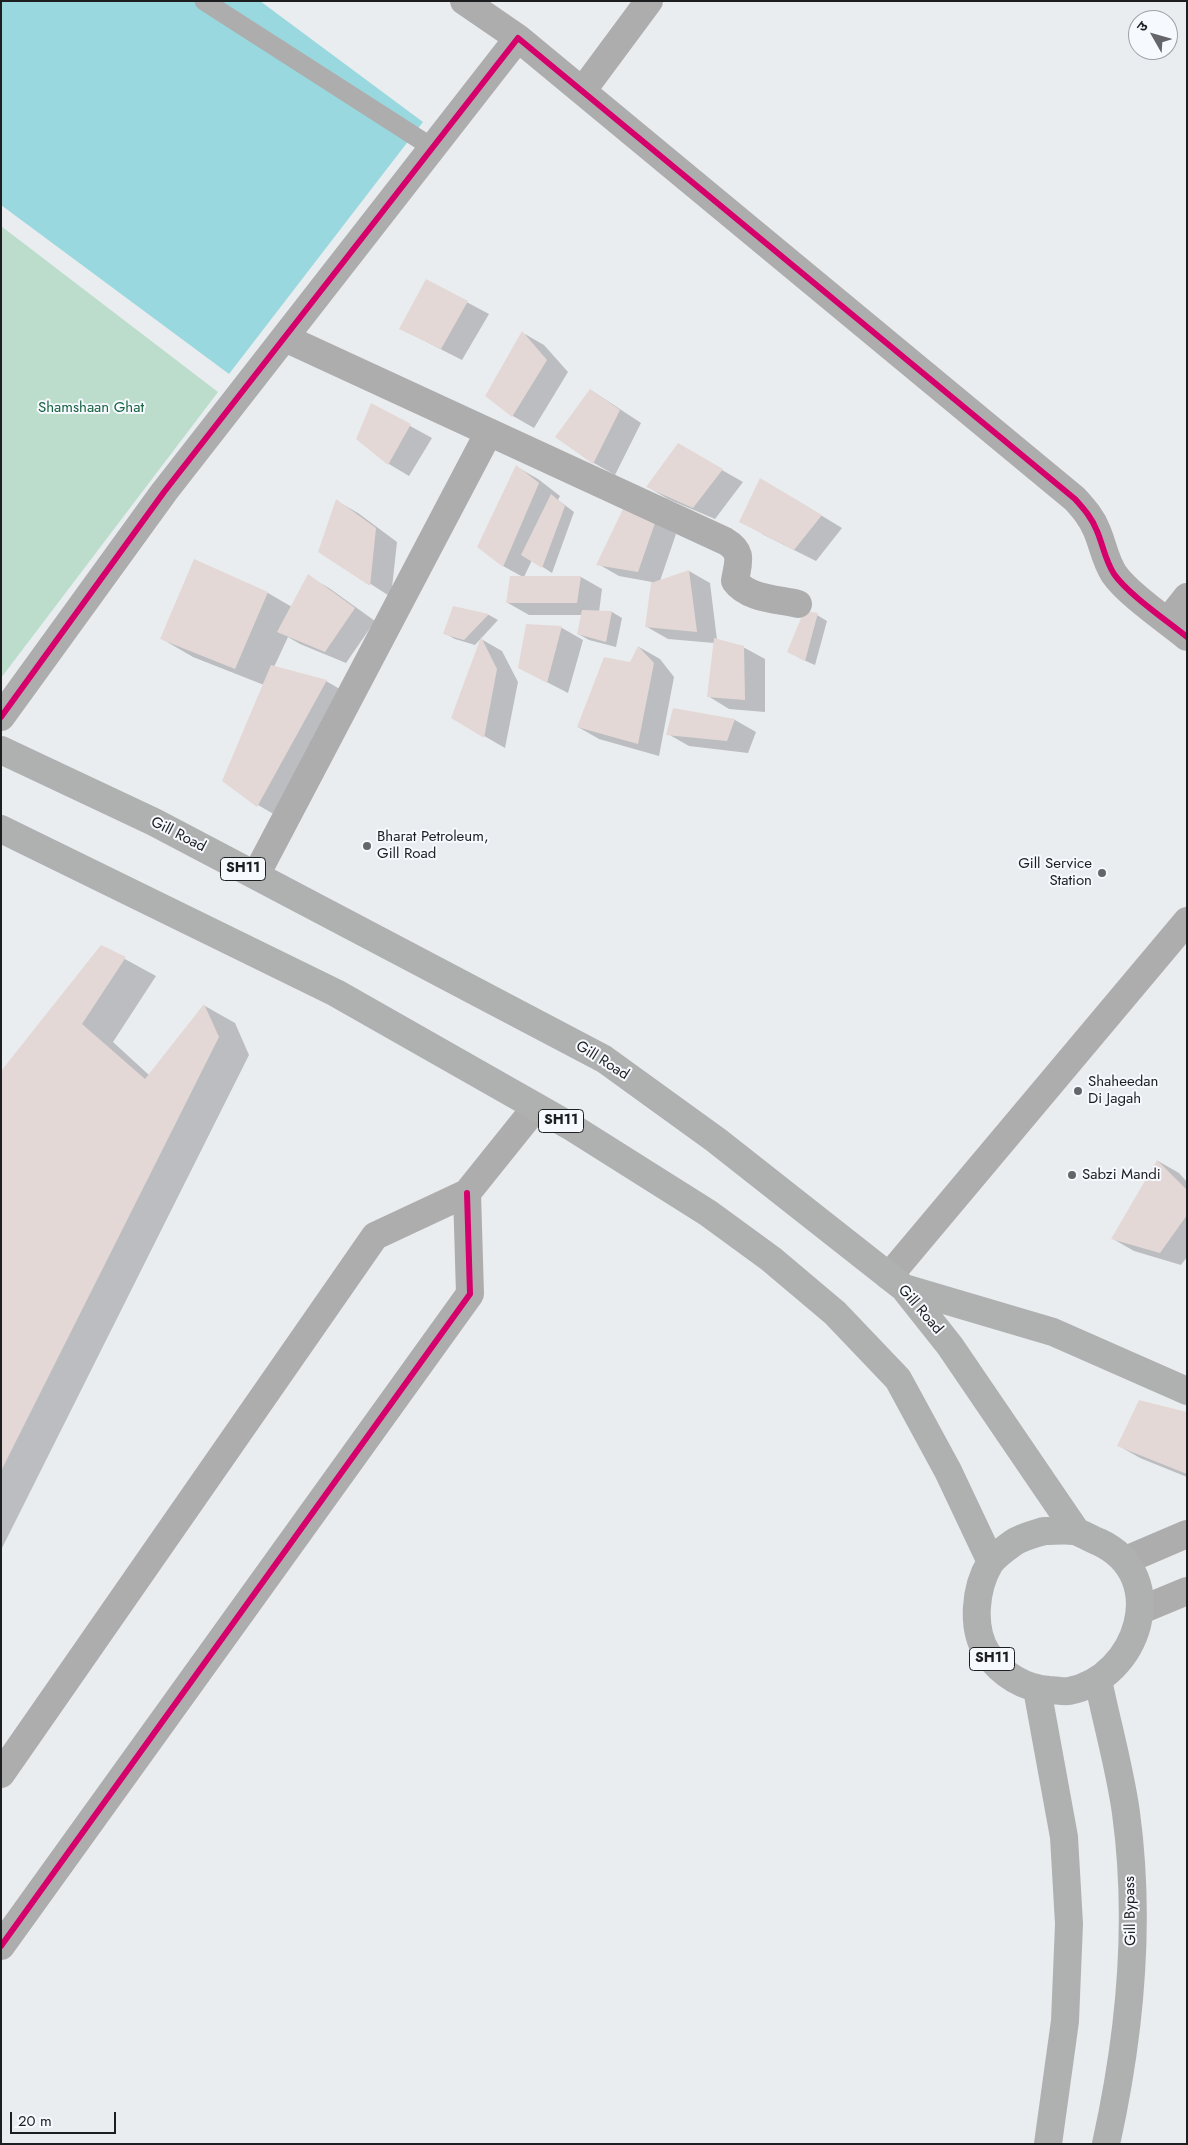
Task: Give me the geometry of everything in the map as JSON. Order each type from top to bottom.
[{"type":"main road","name":"Gill Road","points":[[1,750],[154,822],[604,1059],[716,1140],[896,1282],[950,1346],[1076,1531]]},
{"type":"main road","name":"SH11","points":[[1,829],[336,993],[536,1107],[708,1213],[770,1259],[835,1313],[898,1378],[948,1470],[991,1562]]},
{"type":"main road","name":"SH11","points":[[896,1282],[1053,1332],[1187,1391]]},
{"type":"main road","name":"SH11","points":[[1044,1531],[1076,1531],[1104,1545],[1126,1560],[1140,1590],[1141,1610],[1135,1630],[1122,1658],[1098,1680],[1068,1691],[1037,1689],[1008,1676],[987,1653],[976,1623],[978,1592],[991,1562],[1014,1541],[1044,1531]]},
{"type":"main road","name":"Gill Bypass","points":[[1098,1680],[1126,1813],[1134,1905],[1130,1991],[1113,2113],[1106,2144]]},
{"type":"main road","points":[[1037,1689],[1064,1837],[1068,1924],[1065,2021],[1048,2144]]},
{"type":"street","points":[[464,1],[518,38],[583,90],[1075,499],[1090,516],[1098,532],[1105,557],[1122,585],[1177,629],[1187,597]]},
{"type":"street","points":[[583,90],[649,1]]},
{"type":"street","points":[[1,717],[164,492],[518,38]]},
{"type":"street","points":[[285,338],[725,540],[735,547],[738,555],[735,581],[740,589],[798,604]]},
{"type":"street","points":[[256,875],[489,432]]},
{"type":"street","points":[[896,1282],[1187,921]]},
{"type":"street","points":[[1,1774],[375,1236],[467,1192],[536,1107]]},
{"type":"street","points":[[1,1946],[470,1294],[467,1192]]},
{"type":"street","points":[[1126,1560],[1187,1534]]},
{"type":"street","points":[[1141,1610],[1187,1591]]},
{"type":"lane","points":[[204,1],[433,148]]},
{"type":"green space","name":"Shamshaan Ghat","points":[[1,226],[218,392],[1,678]]},
{"type":"water","points":[[1,1],[260,1],[423,122],[229,374],[1,205]]},
{"type":"building","points":[[426,279],[468,301],[441,349],[399,329]]},
{"type":"building","points":[[522,331],[547,360],[512,417],[485,396]]},
{"type":"building","points":[[590,389],[620,410],[593,464],[555,437]]},
{"type":"building","points":[[371,403],[411,424],[388,465],[356,439]]},
{"type":"building","points":[[678,443],[723,469],[693,508],[646,487]]},
{"type":"building","points":[[516,465],[539,483],[503,567],[477,547]]},
{"type":"building","points":[[760,478],[822,515],[794,550],[739,522]]},
{"type":"building","points":[[551,494],[565,506],[542,568],[521,555]]},
{"type":"building","points":[[336,499],[376,528],[370,586],[318,552]]},
{"type":"building","points":[[623,509],[656,520],[638,572],[596,565]]},
{"type":"building","points":[[194,559],[268,592],[235,669],[160,639]]},
{"type":"building","points":[[689,570],[697,632],[645,627],[651,583]]},
{"type":"building","points":[[308,574],[355,608],[325,652],[277,632]]},
{"type":"building","points":[[510,576],[581,576],[577,603],[506,603]]},
{"type":"building","points":[[453,606],[489,614],[464,640],[443,634]]},
{"type":"building","points":[[582,610],[612,611],[606,642],[577,634]]},
{"type":"building","points":[[804,611],[818,613],[805,661],[787,652]]},
{"type":"building","points":[[526,624],[562,626],[547,683],[518,668]]},
{"type":"building","points":[[481,637],[497,669],[484,738],[451,718]]},
{"type":"building","points":[[714,638],[744,646],[745,700],[707,697]]},
{"type":"building","points":[[638,646],[654,663],[638,744],[577,727],[604,657],[630,662]]},
{"type":"building","points":[[271,665],[327,680],[257,807],[222,781]]},
{"type":"building","points":[[673,708],[735,719],[727,741],[666,735]]},
{"type":"building","points":[[101,945],[126,957],[82,1024],[145,1079],[204,1004],[219,1037],[1,1471],[1,1071]]},
{"type":"building","points":[[1157,1160],[1187,1190],[1187,1215],[1160,1253],[1111,1239]]},
{"type":"building","points":[[1139,1400],[1187,1412],[1187,1474],[1117,1446]]},
{"type":"cycle path","points":[[1,717],[164,492],[518,38],[1075,499],[1093,522],[1108,563],[1120,582],[1187,637]]},
{"type":"cycle path","points":[[1,1946],[470,1294],[467,1193]]},
{"type":"place","name":"Bharat Petroleum, Gill Road","points":[[367,846]]},
{"type":"place","name":"Gill Service Station","points":[[1102,873]]},
{"type":"place","name":"Shaheedan Di Jagah","points":[[1078,1091]]},
{"type":"place","name":"Sabzi Mandi","points":[[1072,1175]]}]
